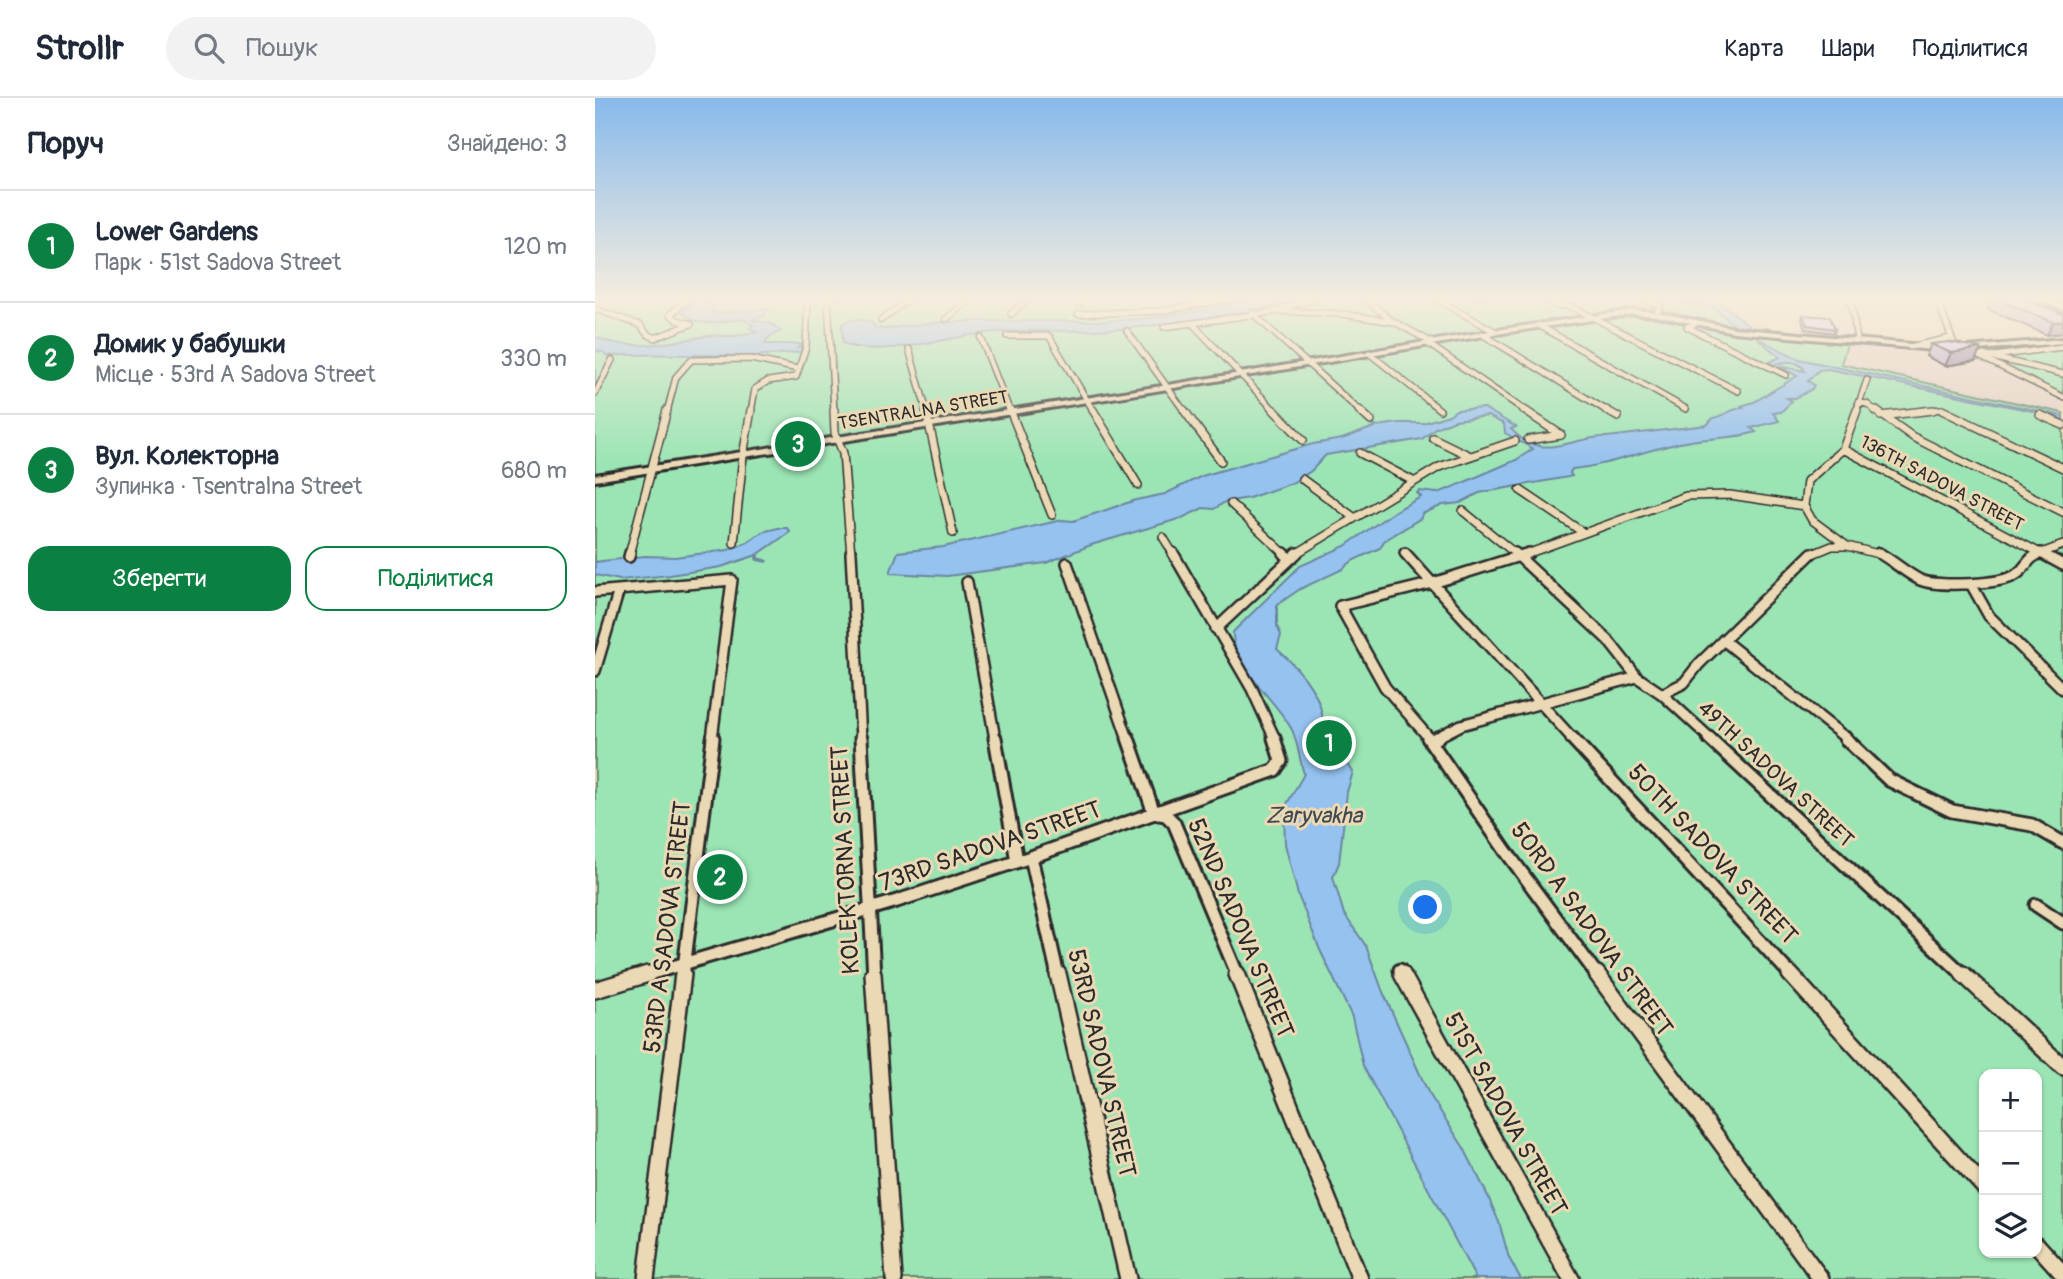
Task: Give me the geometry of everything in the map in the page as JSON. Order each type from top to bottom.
[{"type":"street","points":[[797,373],[804,354]]},
{"type":"street","name":"KOLEKTORNA STREET","points":[[830,354],[853,585],[869,909],[894,1279]]},
{"type":"street","points":[[910,354],[931,425],[953,534]]},
{"type":"street","points":[[988,354],[1052,515]]},
{"type":"street","points":[[1060,354],[1138,485]]},
{"type":"street","points":[[1144,354],[1221,461]]},
{"type":"street","points":[[1223,354],[1303,440]]},
{"type":"street","points":[[1297,354],[1371,421]]},
{"type":"street","name":"TSENTRALNA STREET","points":[[595,478],[1362,354]]},
{"type":"street","points":[[1370,354],[1440,410]]},
{"type":"street","points":[[1445,354],[1560,435],[1528,440]]},
{"type":"street","points":[[1515,354],[1618,417]]},
{"type":"street","points":[[1589,354],[1686,409]]},
{"type":"street","points":[[1666,354],[1738,391]]},
{"type":"street","points":[[1743,354],[1786,375]]},
{"type":"street","points":[[1973,354],[2063,397]]},
{"type":"street","points":[[1981,354],[2063,374]]},
{"type":"street","points":[[1988,356],[2004,354]]},
{"type":"street","points":[[595,394],[612,360]]},
{"type":"street","points":[[629,557],[649,469],[675,377],[691,360],[760,360],[797,373]]},
{"type":"street","points":[[734,543],[743,453],[755,389],[768,381],[797,373]]},
{"type":"street","points":[[1847,545],[1812,520],[1804,506],[1806,487],[1810,476],[1843,449],[1867,380]]},
{"type":"street","points":[[1858,402],[1867,404],[1913,437],[2063,512]]},
{"type":"street","points":[[1881,416],[1940,408],[1951,416],[2063,468]]},
{"type":"street","points":[[2040,415],[2063,425]]},
{"type":"street","points":[[1433,438],[1470,456]]},
{"type":"street","points":[[1163,537],[1216,629],[1289,558],[1439,467],[1515,441]]},
{"type":"street","name":"136TH SADOVA STREET","points":[[1843,449],[2063,565]]},
{"type":"street","points":[[1360,453],[1413,481]]},
{"type":"street","points":[[1302,479],[1355,519]]},
{"type":"street","points":[[1520,490],[1584,533]]},
{"type":"street","points":[[1433,583],[1518,557],[1686,496],[1701,493],[1804,506]]},
{"type":"street","points":[[1231,504],[1289,558]]},
{"type":"street","name":"49TH SADOVA STREET","points":[[1463,511],[1518,557],[1608,640],[1637,677],[1662,694],[2063,1068]]},
{"type":"street","points":[[1662,694],[1684,683],[1723,640],[1811,553],[1832,546],[1847,545],[1875,552],[1922,581],[1971,584],[1998,582],[2018,574],[2029,558],[2063,545]]},
{"type":"street","name":"50TH SADOVA STREET","points":[[1405,553],[1540,704],[1668,839],[1979,1181]]},
{"type":"street","name":"52ND SADOVA STREET","points":[[1067,563],[1154,813],[1166,815],[1174,822],[1360,1279]]},
{"type":"street","name":"53RD A SADOVA STREET","points":[[618,590],[732,580],[646,1279]]},
{"type":"street","name":"53RD SADOVA STREET","points":[[967,582],[1024,859],[1128,1279]]},
{"type":"street","name":"50RD A SADOVA STREET","points":[[1433,583],[1346,603],[1340,606],[1341,610],[1385,687],[1431,741],[1505,850],[1821,1279]]},
{"type":"street","points":[[1971,584],[1989,617],[2063,689]]},
{"type":"street","points":[[595,592],[618,590],[595,671]]},
{"type":"street","name":"73RD SADOVA STREET","points":[[595,989],[869,909],[1024,859],[1275,770],[1281,761],[1280,750],[1252,689],[1216,629]]},
{"type":"street","points":[[1723,640],[1847,739],[1889,780],[1952,811],[2023,822],[2063,844]]},
{"type":"street","points":[[1431,741],[1461,725],[1637,677]]},
{"type":"street","points":[[2036,905],[2063,923]]},
{"type":"street","name":"51ST SADOVA STREET","points":[[1400,970],[1571,1279]]},
{"type":"street","points":[[2042,1250],[2063,1273]]},
{"type":"shaded area","points":[[1843,354],[1968,354],[2063,399],[2063,413],[1840,364]]},
{"type":"green space","points":[[595,354],[1844,354],[1841,364],[2063,413],[2063,1279],[595,1279]]},
{"type":"green space","points":[[1968,354],[2063,354],[2063,399]]},
{"type":"water","points":[[605,354],[653,354],[632,355]]},
{"type":"water","points":[[660,354],[778,354],[730,356]]},
{"type":"water","name":"Zaryvakha","points":[[1777,354],[1789,354],[1799,359],[2063,416],[2063,420],[2052,415],[1828,369],[1819,370],[1808,381],[1814,385],[1812,389],[1796,398],[1787,398],[1792,401],[1781,412],[1773,413],[1779,421],[1751,428],[1756,432],[1676,444],[1603,464],[1572,469],[1572,476],[1479,493],[1460,503],[1443,505],[1422,514],[1421,518],[1384,541],[1380,548],[1300,589],[1277,605],[1277,626],[1281,635],[1277,649],[1304,677],[1318,700],[1323,725],[1320,737],[1328,751],[1342,754],[1353,772],[1347,792],[1339,863],[1333,877],[1344,914],[1366,946],[1383,992],[1428,1092],[1464,1148],[1487,1194],[1499,1222],[1509,1258],[1521,1279],[1476,1279],[1363,1066],[1352,1017],[1320,950],[1298,895],[1285,844],[1284,809],[1304,774],[1298,748],[1286,720],[1239,658],[1233,632],[1300,566],[1345,546],[1395,511],[1421,497],[1417,493],[1420,491],[1437,493],[1446,490],[1516,460],[1533,449],[1505,433],[1504,424],[1488,416],[1455,420],[1435,428],[1422,439],[1326,455],[1311,471],[1292,483],[1249,498],[1225,502],[1214,509],[1203,508],[1182,518],[1091,545],[1046,563],[947,576],[890,573],[898,552],[943,547],[1062,520],[1073,521],[1136,500],[1165,494],[1202,476],[1313,444],[1342,439],[1377,426],[1423,423],[1456,410],[1484,408],[1516,427],[1511,429],[1523,439],[1546,447],[1594,438],[1707,425],[1713,418],[1743,408],[1741,406],[1754,402],[1797,376],[1779,366],[1805,371],[1793,362],[1771,365],[1770,362],[1780,357]]},
{"type":"water","points":[[787,528],[790,532],[757,555],[721,567],[620,580],[595,575],[595,562],[645,556],[675,557],[728,550],[748,542],[762,532]]},
{"type":"waterway","points":[[757,555],[757,559],[766,561]]},
{"type":"place","name":"Вул. Колекторна","points":[[798,444]]},
{"type":"place","name":"Lower Gardens","points":[[1329,743]]},
{"type":"place","name":"Домик у бабушки","points":[[720,877]]}]
